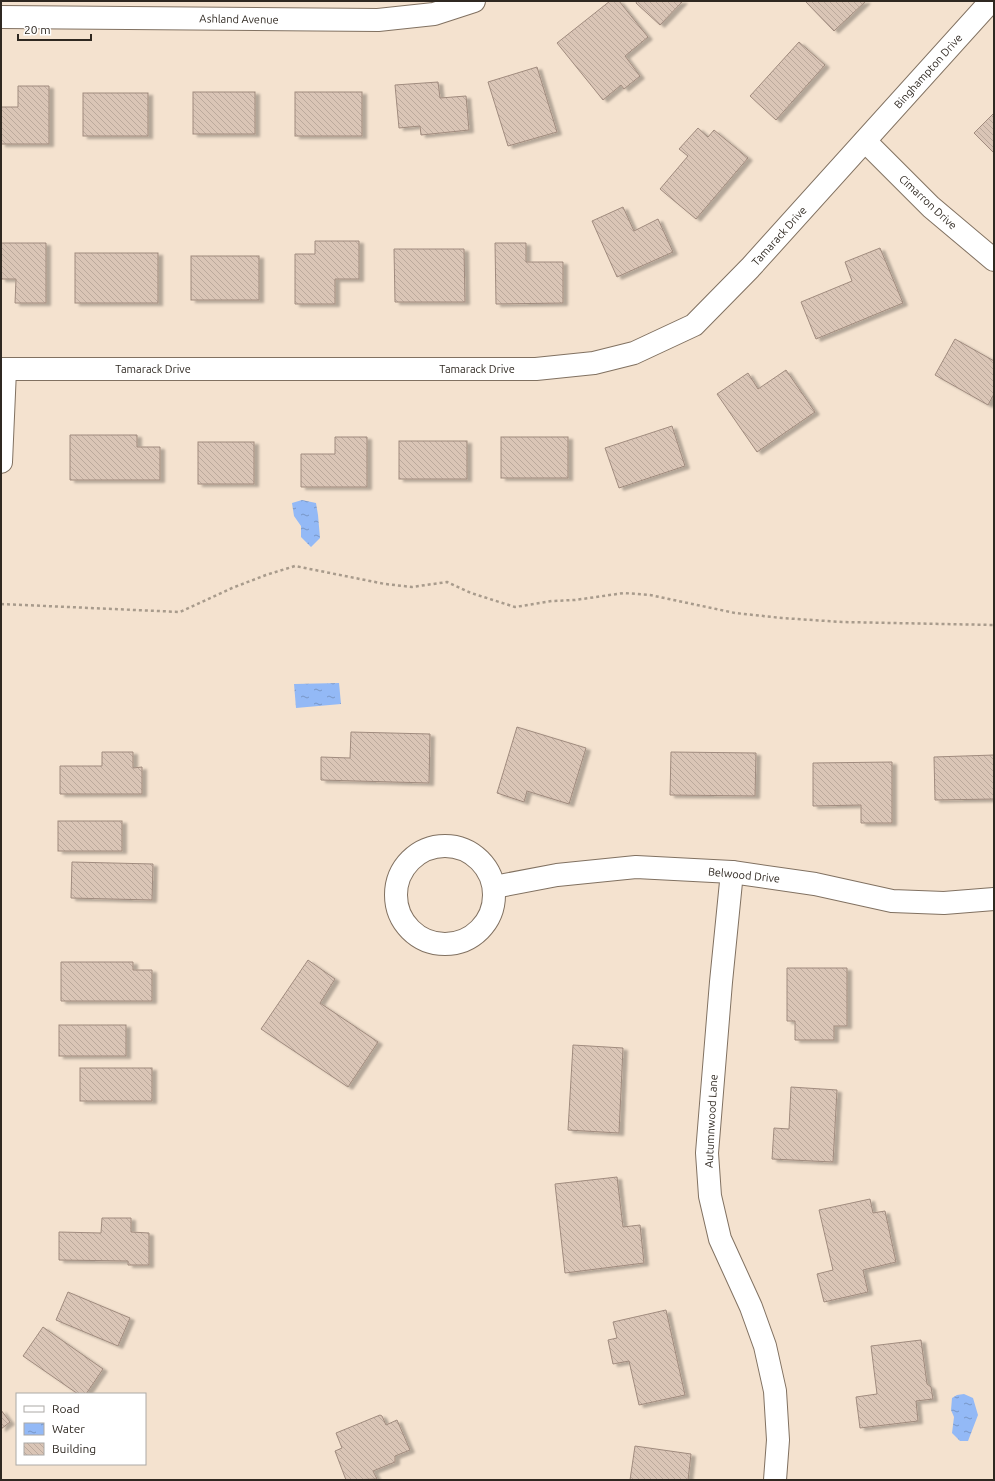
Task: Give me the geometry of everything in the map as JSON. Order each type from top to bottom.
[{"type":"street","name":"Ashland Avenue","points":[[1,17],[378,20],[434,14],[474,1]]},
{"type":"street","name":"Binghampton Drive","points":[[865,141],[991,1]]},
{"type":"street","name":"Cimarron Drive","points":[[865,141],[931,207],[994,260]]},
{"type":"street","name":"Tamarack Drive","points":[[3,369],[536,369],[600,362],[634,352],[694,325],[750,268],[865,141]]},
{"type":"street","points":[[1,462],[3,369]]},
{"type":"street","points":[[437,846],[450,846],[462,849],[474,855],[483,864],[490,875],[494,887],[494,900],[491,913],[485,924],[470,937],[452,944],[427,942],[415,935],[406,926],[399,915],[395,903],[395,890],[398,878],[404,866],[413,856],[424,850],[437,846]]},
{"type":"street","name":"Belwood Drive","points":[[494,887],[557,875],[636,867],[732,872],[815,884],[892,901],[944,903],[994,899]]},
{"type":"street","name":"Autumnwood Lane","points":[[732,872],[707,1153],[710,1196],[720,1239],[751,1307],[767,1354],[775,1391],[778,1440],[774,1480]]},
{"type":"path","points":[[1,604],[180,612],[232,588],[295,566],[385,584],[412,587],[447,582],[471,593],[515,607],[552,601],[575,600],[624,593],[650,595],[735,613],[782,618],[842,622],[994,624]]},
{"type":"water","points":[[302,500],[316,503],[320,538],[311,547],[301,537],[301,526],[294,516],[292,503]]},
{"type":"water","points":[[339,683],[341,704],[296,708],[294,684]]},
{"type":"water","points":[[964,1394],[973,1398],[978,1415],[968,1441],[960,1441],[952,1433],[954,1417],[951,1410],[952,1398],[957,1395]]},
{"type":"building","points":[[610,1],[619,1],[648,37],[625,56],[640,76],[624,89],[621,85],[603,100],[557,43]]},
{"type":"building","points":[[637,1],[683,1],[660,25],[636,3]]},
{"type":"building","points":[[866,1],[834,31],[806,2]]},
{"type":"building","points":[[799,42],[825,65],[776,120],[750,96]]},
{"type":"building","points":[[537,67],[557,132],[508,146],[488,82]]},
{"type":"building","points":[[438,82],[440,98],[466,96],[469,130],[421,135],[420,126],[399,128],[395,85]]},
{"type":"building","points":[[18,86],[49,86],[49,144],[1,144],[1,107],[18,107]]},
{"type":"building","points":[[193,92],[255,92],[255,134],[193,134]]},
{"type":"building","points":[[295,92],[362,92],[362,136],[295,136]]},
{"type":"building","points":[[83,93],[148,93],[148,136],[83,136]]},
{"type":"building","points":[[994,113],[994,153],[974,133]]},
{"type":"building","points":[[698,128],[708,137],[714,130],[748,158],[696,219],[660,189],[688,156],[679,149]]},
{"type":"building","points":[[623,207],[634,231],[658,219],[673,252],[617,277],[592,221]]},
{"type":"building","points":[[315,241],[359,241],[359,279],[335,279],[335,304],[295,304],[295,254],[315,254]]},
{"type":"building","points":[[1,243],[46,243],[46,303],[15,303],[16,279],[1,279]]},
{"type":"building","points":[[495,243],[526,243],[526,262],[563,262],[563,303],[496,304]]},
{"type":"building","points":[[880,248],[903,303],[816,339],[801,302],[852,281],[845,262]]},
{"type":"building","points":[[394,249],[464,249],[465,302],[395,302]]},
{"type":"building","points":[[75,253],[158,253],[158,303],[75,303]]},
{"type":"building","points":[[191,256],[259,256],[259,300],[191,300]]},
{"type":"building","points":[[955,339],[994,361],[994,394],[988,405],[935,375]]},
{"type":"building","points":[[786,370],[815,412],[757,452],[717,394],[748,373],[758,389]]},
{"type":"building","points":[[672,426],[685,466],[619,488],[605,448]]},
{"type":"building","points":[[70,435],[137,435],[137,447],[160,447],[160,480],[70,480]]},
{"type":"building","points":[[335,437],[367,437],[367,487],[301,487],[301,454],[335,454]]},
{"type":"building","points":[[501,437],[568,437],[568,478],[501,478]]},
{"type":"building","points":[[399,441],[467,441],[467,479],[399,479]]},
{"type":"building","points":[[198,442],[254,442],[254,484],[198,484]]},
{"type":"building","points":[[517,727],[586,748],[569,804],[527,791],[524,802],[497,793]]},
{"type":"building","points":[[351,732],[430,734],[429,783],[321,780],[321,757],[350,758]]},
{"type":"building","points":[[102,752],[133,752],[133,768],[142,767],[142,794],[60,794],[60,766],[102,766]]},
{"type":"building","points":[[671,752],[756,753],[755,796],[670,795]]},
{"type":"building","points":[[994,755],[994,799],[935,800],[934,757]]},
{"type":"building","points":[[892,762],[892,823],[861,823],[861,805],[813,806],[813,763]]},
{"type":"building","points":[[58,821],[122,821],[122,851],[58,851]]},
{"type":"building","points":[[72,862],[153,864],[152,900],[71,898]]},
{"type":"building","points":[[308,960],[335,979],[320,1003],[378,1042],[348,1087],[261,1029]]},
{"type":"building","points":[[61,962],[133,962],[133,970],[152,970],[152,1001],[61,1001]]},
{"type":"building","points":[[787,968],[847,968],[847,1026],[834,1026],[834,1040],[795,1040],[795,1021],[787,1021]]},
{"type":"building","points":[[59,1025],[126,1025],[126,1056],[59,1056]]},
{"type":"building","points":[[573,1045],[623,1048],[619,1133],[568,1130]]},
{"type":"building","points":[[80,1068],[152,1068],[152,1101],[80,1101]]},
{"type":"building","points":[[791,1087],[837,1090],[833,1162],[772,1159],[774,1128],[789,1129]]},
{"type":"building","points":[[617,1177],[623,1227],[640,1225],[644,1263],[565,1273],[555,1184]]},
{"type":"building","points":[[870,1199],[873,1213],[885,1211],[896,1262],[863,1270],[868,1292],[824,1302],[817,1274],[833,1270],[819,1210]]},
{"type":"building","points":[[102,1218],[131,1218],[131,1232],[149,1233],[149,1265],[128,1265],[128,1261],[59,1260],[59,1232],[101,1233]]},
{"type":"building","points":[[68,1292],[130,1318],[118,1346],[56,1320]]},
{"type":"building","points":[[666,1310],[685,1395],[639,1405],[629,1361],[613,1364],[608,1340],[617,1338],[613,1322]]},
{"type":"building","points":[[43,1327],[103,1369],[87,1393],[77,1393],[23,1356]]},
{"type":"building","points":[[921,1340],[927,1384],[931,1387],[933,1399],[916,1401],[918,1421],[860,1428],[856,1397],[877,1394],[871,1346]]},
{"type":"building","points":[[1,1410],[10,1422],[1,1429]]},
{"type":"building","points":[[380,1415],[382,1416],[386,1425],[397,1420],[410,1450],[395,1456],[395,1462],[373,1471],[377,1479],[346,1480],[335,1451],[342,1448],[336,1433]]},
{"type":"building","points":[[635,1446],[691,1454],[688,1480],[630,1480]]}]
